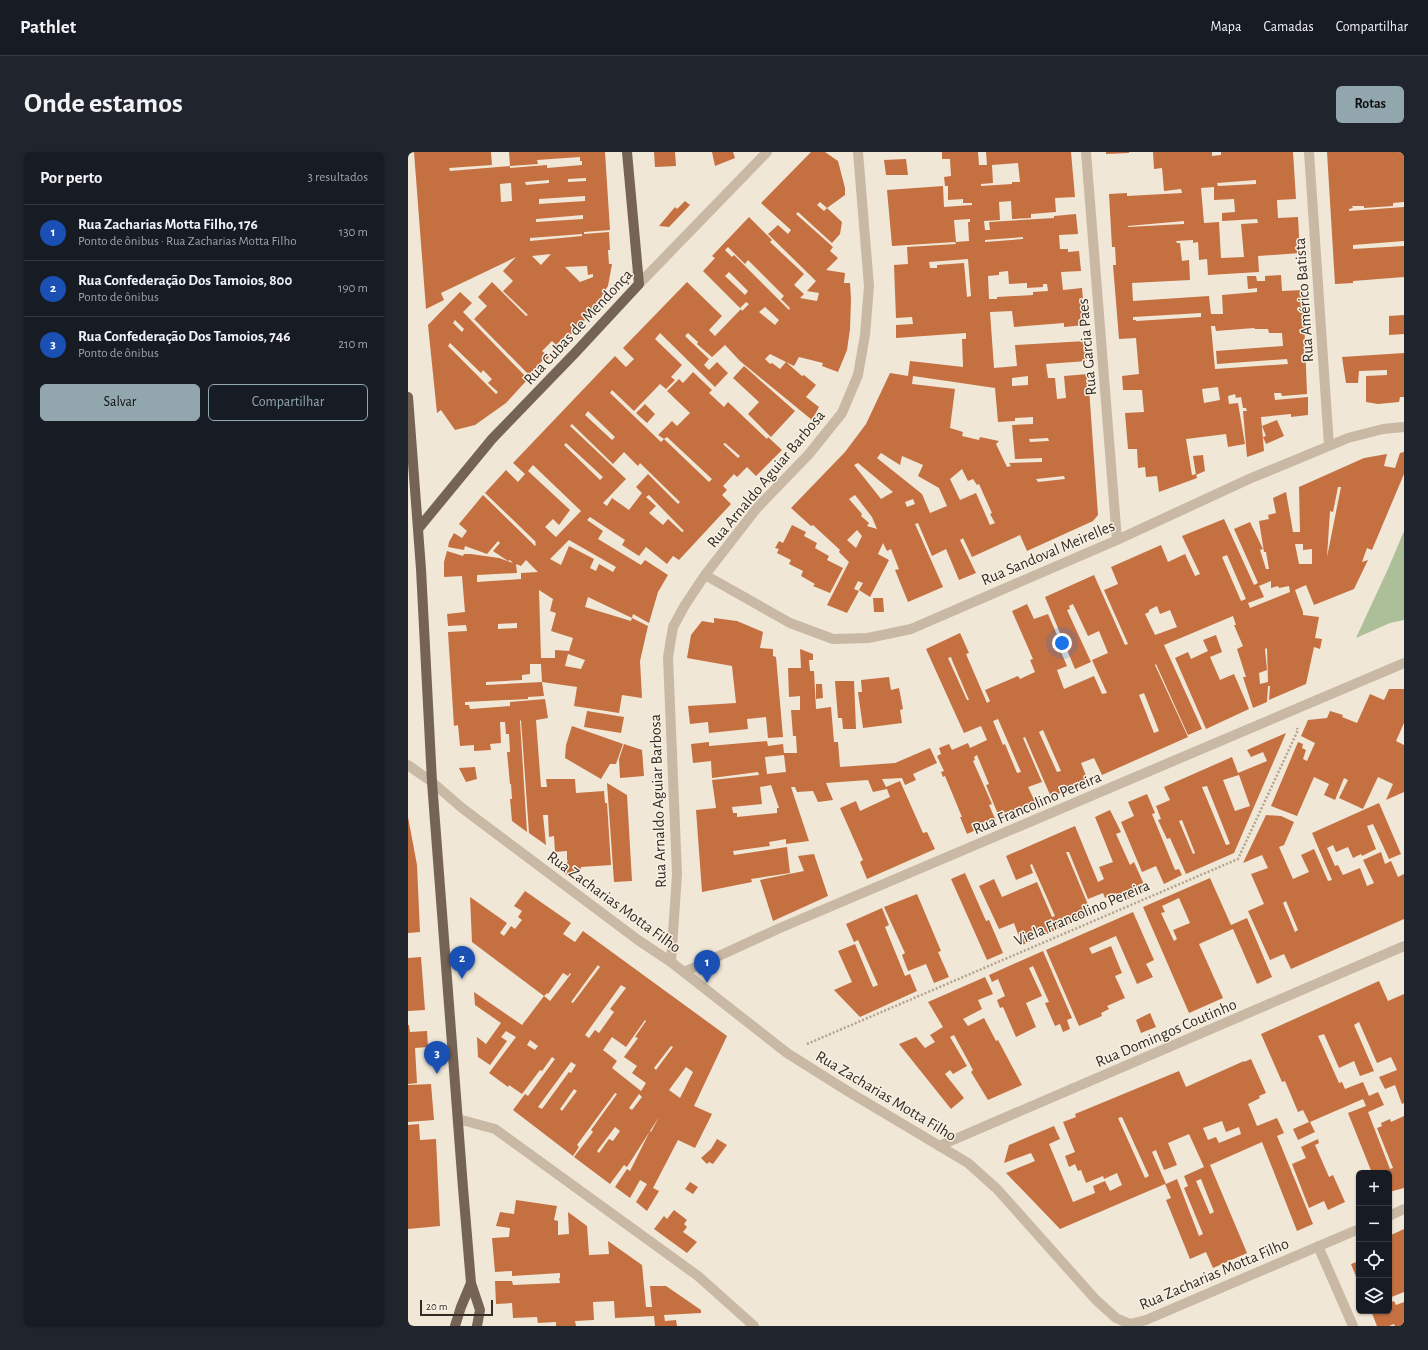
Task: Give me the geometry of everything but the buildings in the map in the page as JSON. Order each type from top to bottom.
[{"type":"main road","points":[[627,152],[639,284]]},
{"type":"main road","name":"Rua Cubas de Mendonça","points":[[418,529],[492,439],[639,284]]},
{"type":"main road","points":[[408,397],[418,529],[432,782],[471,1283],[480,1310],[477,1326]]},
{"type":"main road","points":[[455,1326],[460,1307],[471,1283]]},
{"type":"street","name":"Rua Cubas de Mendonça","points":[[639,284],[767,152]]},
{"type":"street","name":"Rua Arnaldo Aguiar Barbosa","points":[[671,962],[677,874],[668,657],[673,627],[685,605],[705,575],[757,508],[809,454],[842,413],[858,375],[865,335],[869,286],[858,152]]},
{"type":"street","name":"Rua Garcia Paes","points":[[1086,152],[1117,540]]},
{"type":"street","name":"Rua Américo Batista","points":[[1309,152],[1329,446]]},
{"type":"street","name":"Rua Sandoval Meirelles","points":[[705,575],[790,623],[833,639],[868,638],[911,629],[1117,540],[1249,479],[1348,438],[1383,429],[1404,427]]},
{"type":"street","name":"Rua Francolino Pereira","points":[[684,972],[787,925],[1404,663]]},
{"type":"street","name":"Rua Zacharias Motta Filho","points":[[408,765],[432,782],[462,808],[524,855],[638,940],[671,962],[787,1053],[968,1163],[997,1189],[1096,1300],[1116,1318],[1130,1324],[1146,1320],[1356,1229]]},
{"type":"street","name":"Rua Domingos Coutinho","points":[[939,1146],[1404,946]]},
{"type":"street","points":[[458,1119],[495,1129],[698,1276],[754,1326]]},
{"type":"street","points":[[1392,1215],[1404,1209]]},
{"type":"street","points":[[1318,1246],[1353,1326]]},
{"type":"path","name":"Viela Francolino Pereira","points":[[787,1053],[1238,859],[1298,730],[1294,710]]},
{"type":"green space","points":[[1404,531],[1404,620],[1390,623],[1356,638],[1388,569]]},
{"type":"place","name":"Rua Confederação Dos Tamoios, 800","points":[[462,979]]},
{"type":"place","name":"Rua Zacharias Motta Filho, 176","points":[[707,983]]},
{"type":"place","name":"Rua Confederação Dos Tamoios, 746","points":[[437,1074]]}]
